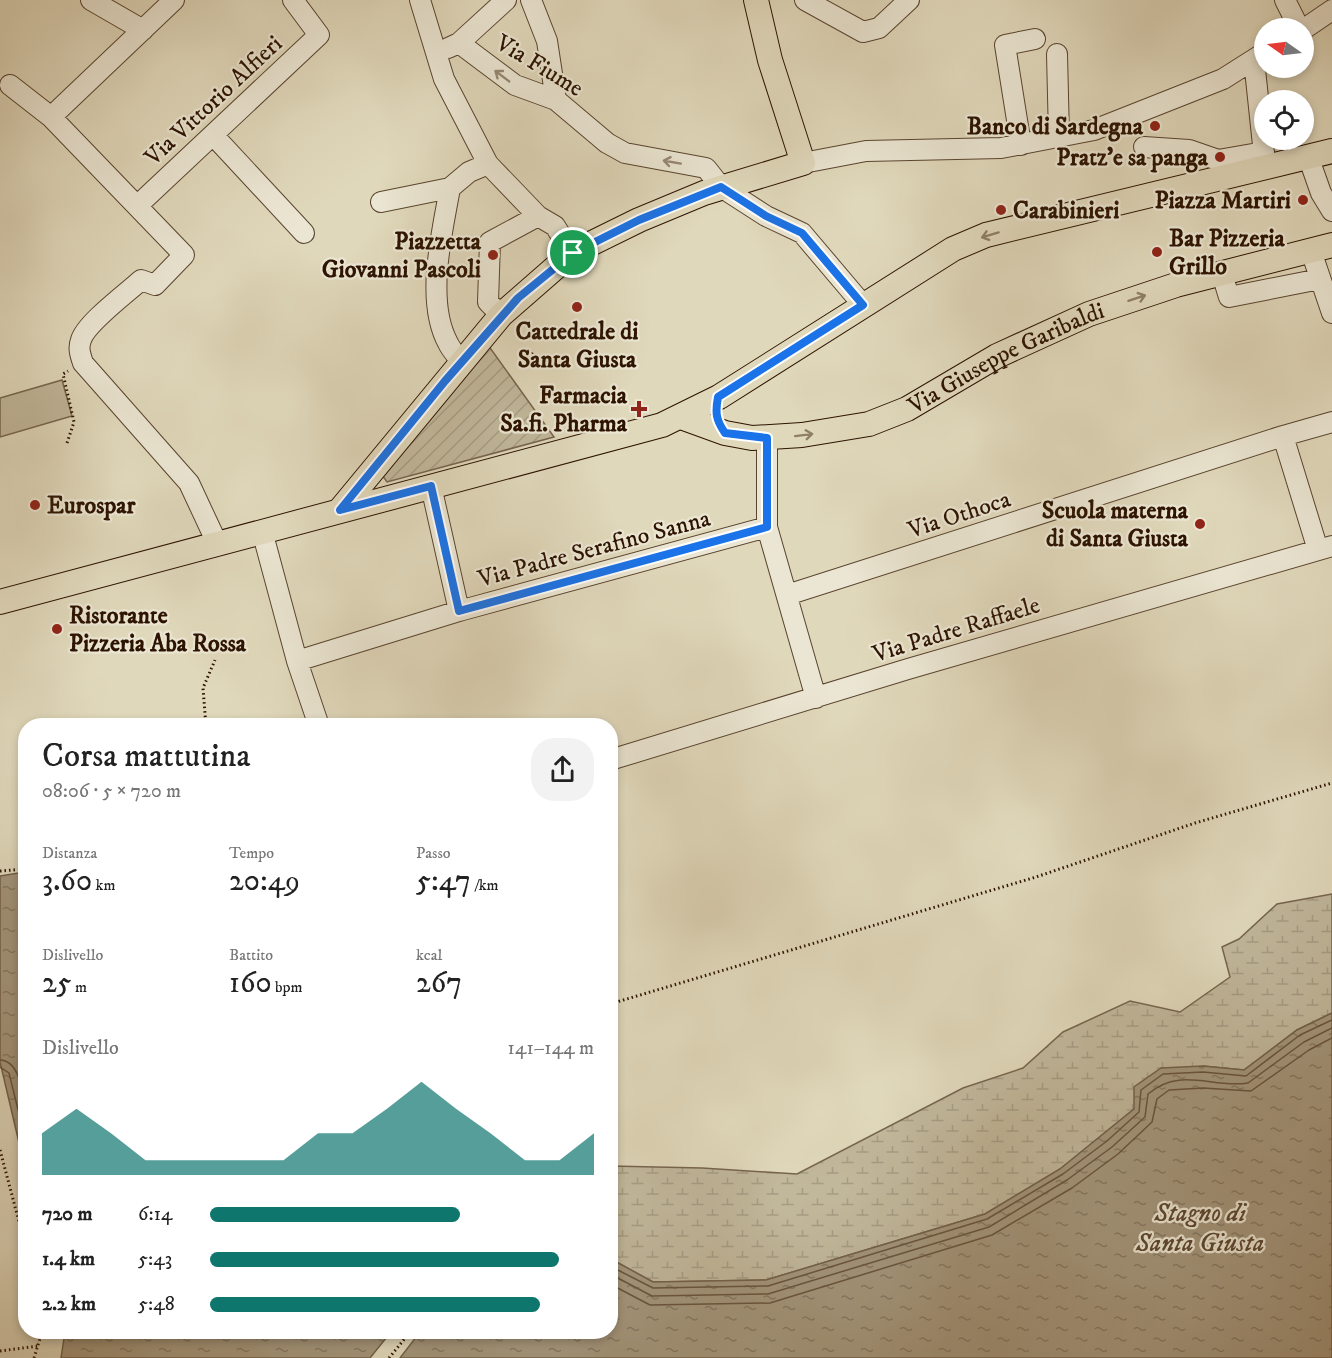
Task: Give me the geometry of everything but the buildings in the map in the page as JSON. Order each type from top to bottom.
[{"type":"main road","points":[[340,510],[501,315],[573,253],[639,220],[721,187],[803,163],[770,60],[756,0]]},
{"type":"main road","points":[[0,602],[662,425],[718,397],[953,249],[986,235],[1264,159],[1308,156],[1332,151]]},
{"type":"main road","name":"Via Giuseppe Garibaldi","points":[[681,417],[725,433],[767,438],[869,424],[908,409],[997,356],[1089,314],[1176,285],[1322,248]]},
{"type":"main road","points":[[718,397],[715,412],[717,423],[725,433]]},
{"type":"street","points":[[91,0],[143,30]]},
{"type":"street","points":[[51,117],[174,0]]},
{"type":"street","name":"Via Vittorio Alfieri","points":[[136,206],[319,35],[293,0]]},
{"type":"street","points":[[420,0],[434,53],[444,79],[488,164],[538,216],[555,226],[573,253]]},
{"type":"street","points":[[434,53],[459,43],[506,0]]},
{"type":"street","points":[[531,0],[547,41],[556,100]]},
{"type":"street","points":[[805,0],[863,32],[879,27],[909,0]]},
{"type":"street","points":[[1285,0],[1295,18]]},
{"type":"street","points":[[1314,21],[1332,10]]},
{"type":"street","points":[[1021,144],[1005,45],[1035,39]]},
{"type":"street","name":"Via Fiume","points":[[459,43],[515,86],[556,100],[606,143],[625,153],[706,168],[721,187],[766,216],[802,233],[863,305]]},
{"type":"street","points":[[1057,54],[1059,137]]},
{"type":"street","points":[[803,163],[866,151],[1001,148],[1102,128],[1222,79],[1254,59]]},
{"type":"street","points":[[1144,147],[1189,150],[1218,160],[1264,159],[1260,78]]},
{"type":"street","points":[[10,85],[51,117],[184,255],[155,285],[141,280],[81,337],[79,351],[83,363],[189,483],[218,543]]},
{"type":"street","points":[[213,135],[304,233]]},
{"type":"street","points":[[1308,156],[1321,193],[1332,211]]},
{"type":"street","points":[[381,202],[450,188],[469,172],[488,164]]},
{"type":"street","points":[[450,188],[438,261],[439,313],[447,343],[462,362]]},
{"type":"street","points":[[501,315],[488,303],[490,242],[538,216]]},
{"type":"street","points":[[1322,248],[1320,279],[1332,313]]},
{"type":"street","points":[[1222,274],[1229,297],[1320,279]]},
{"type":"street","name":"Via Othoca","points":[[787,595],[1332,422]]},
{"type":"street","points":[[1283,436],[1325,548]]},
{"type":"street","points":[[767,438],[767,527],[816,698]]},
{"type":"street","points":[[431,486],[459,611]]},
{"type":"street","name":"Via Padre Serafino Sanna","points":[[297,661],[459,611],[767,527]]},
{"type":"street","points":[[262,531],[297,661],[316,718]]},
{"type":"street","name":"Via Padre Raffaele","points":[[618,758],[1325,548]]},
{"type":"path","points":[[519,366],[533,353]]},
{"type":"path","points":[[67,443],[74,422],[63,374],[83,363]]},
{"type":"path","points":[[205,718],[203,688],[215,660]]},
{"type":"path","points":[[618,1002],[1025,881],[1195,823],[1332,783]]},
{"type":"path","points":[[0,871],[18,870]]},
{"type":"path","points":[[0,1150],[18,1218]]},
{"type":"path","points":[[34,1358],[40,1339]]},
{"type":"path","points":[[389,1358],[404,1339]]},
{"type":"path","points":[[0,1351],[38,1346]]},
{"type":"green space","points":[[488,345],[554,437],[387,482],[380,472]]},
{"type":"green space","points":[[62,380],[72,416],[0,437],[0,398]]},
{"type":"green space","points":[[1332,894],[1332,1013],[1297,1030],[1244,1070],[1203,1066],[1134,1109],[1060,1169],[985,1214],[766,1280],[653,1282],[618,1263],[618,1166],[702,1168],[797,1174],[963,1088],[1023,1068],[1063,1032],[1130,1001],[1180,1012],[1230,977],[1222,947],[1239,939],[1277,904]]},
{"type":"water","points":[[18,873],[18,1138],[0,1062],[0,876]]},
{"type":"water","name":"Stagno di Santa Giusta","points":[[1332,1013],[1332,1358],[400,1358],[415,1339],[618,1339],[618,1263],[653,1282],[766,1280],[985,1214],[1060,1169],[1134,1109],[1134,1087],[1161,1068],[1203,1066],[1244,1070],[1297,1030]]},
{"type":"water","points":[[64,1339],[385,1339],[370,1358],[61,1358]]},
{"type":"place","name":"Banco di Sardegna","points":[[1155,126]]},
{"type":"place","name":"Pratz'e sa panga","points":[[1220,157]]},
{"type":"place","name":"Piazza Martiri","points":[[1303,200]]},
{"type":"place","name":"Carabinieri","points":[[1001,210]]},
{"type":"place","name":"Bar Pizzeria Grillo","points":[[1157,252]]},
{"type":"place","name":"Piazzetta Giovanni Pascoli","points":[[493,255]]},
{"type":"place","name":"Cattedrale di Santa Giusta","points":[[577,307]]},
{"type":"place","name":"Farmacia Sa.fi. Pharma","points":[[639,409]]},
{"type":"place","name":"Eurospar","points":[[35,505]]},
{"type":"place","name":"Scuola materna di Santa Giusta","points":[[1200,524]]},
{"type":"place","name":"Ristorante Pizzeria Aba Rossa","points":[[57,629]]},
{"type":"route","points":[[721,187],[766,216],[802,233],[839,273],[863,305],[718,397],[715,412],[717,423],[725,433],[767,438],[767,527],[459,611],[431,486],[340,510],[501,315],[573,253],[639,220],[721,187]]}]
